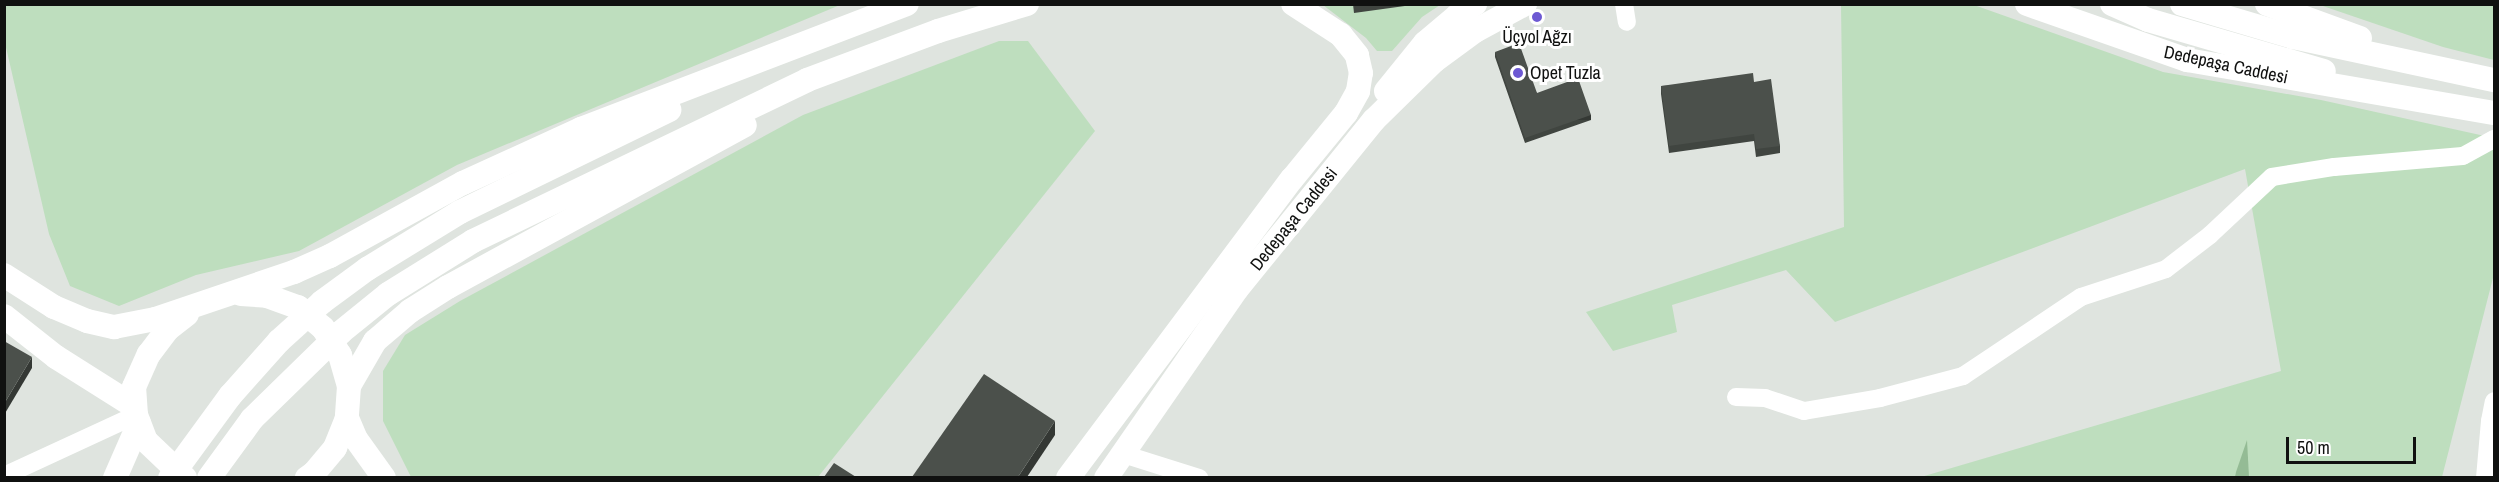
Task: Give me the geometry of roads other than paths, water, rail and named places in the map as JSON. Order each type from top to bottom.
[{"type":"main road","points":[[4,275],[54,307],[87,321],[114,327],[155,320],[235,294],[330,256],[512,159],[907,4]]},
{"type":"main road","points":[[209,477],[252,419],[341,332],[388,294],[473,241],[807,80],[938,31],[1027,4]]},
{"type":"main road","name":"Dedepaşa Caddesi","points":[[1068,477],[1292,179],[1346,113],[1358,91],[1361,73],[1357,55],[1341,35],[1293,4]]},
{"type":"main road","points":[[1314,194],[1398,74],[1425,42],[1475,4]]},
{"type":"main road","name":"Dedepaşa Caddesi","points":[[1106,477],[1237,289],[1374,120],[1434,61],[1475,31],[1525,4]]},
{"type":"main road","name":"Dedepaşa Caddesi","points":[[2027,4],[2187,60],[2432,102]]},
{"type":"main road","points":[[2112,4],[2148,20],[2494,121]]},
{"type":"main road","points":[[2182,4],[2293,37],[2494,80]]},
{"type":"main road","points":[[2267,4],[2447,69]]},
{"type":"main road","points":[[170,477],[230,396],[279,341],[322,303],[367,269],[460,212],[840,29]]},
{"type":"main road","points":[[349,386],[375,341],[410,312],[448,287],[819,86],[938,31]]},
{"type":"main road","points":[[2432,102],[2494,113]]},
{"type":"main road","points":[[235,294],[267,296],[298,307],[323,328],[340,355],[349,386],[346,418],[335,448],[314,473],[307,477]]},
{"type":"main road","points":[[185,477],[156,453],[146,441],[137,415],[134,387],[149,354],[168,329],[204,303]]},
{"type":"main road","points":[[4,316],[56,357],[137,415]]},
{"type":"main road","points":[[115,477],[137,415]]},
{"type":"main road","points":[[346,418],[356,439],[384,477]]},
{"type":"street","points":[[1736,397],[1765,398],[1804,411],[1880,398],[1963,376],[2081,297],[2166,269],[2210,235],[2272,177],[2334,167],[2463,156],[2494,139]]},
{"type":"street","points":[[2484,477],[2494,401]]},
{"type":"street","points":[[4,476],[137,415]]},
{"type":"street","points":[[1122,454],[1199,477]]},
{"type":"place","name":"Üçyol Ağzı","points":[[1537,17]]},
{"type":"place","name":"Opet Tuzla","points":[[1518,73]]}]
